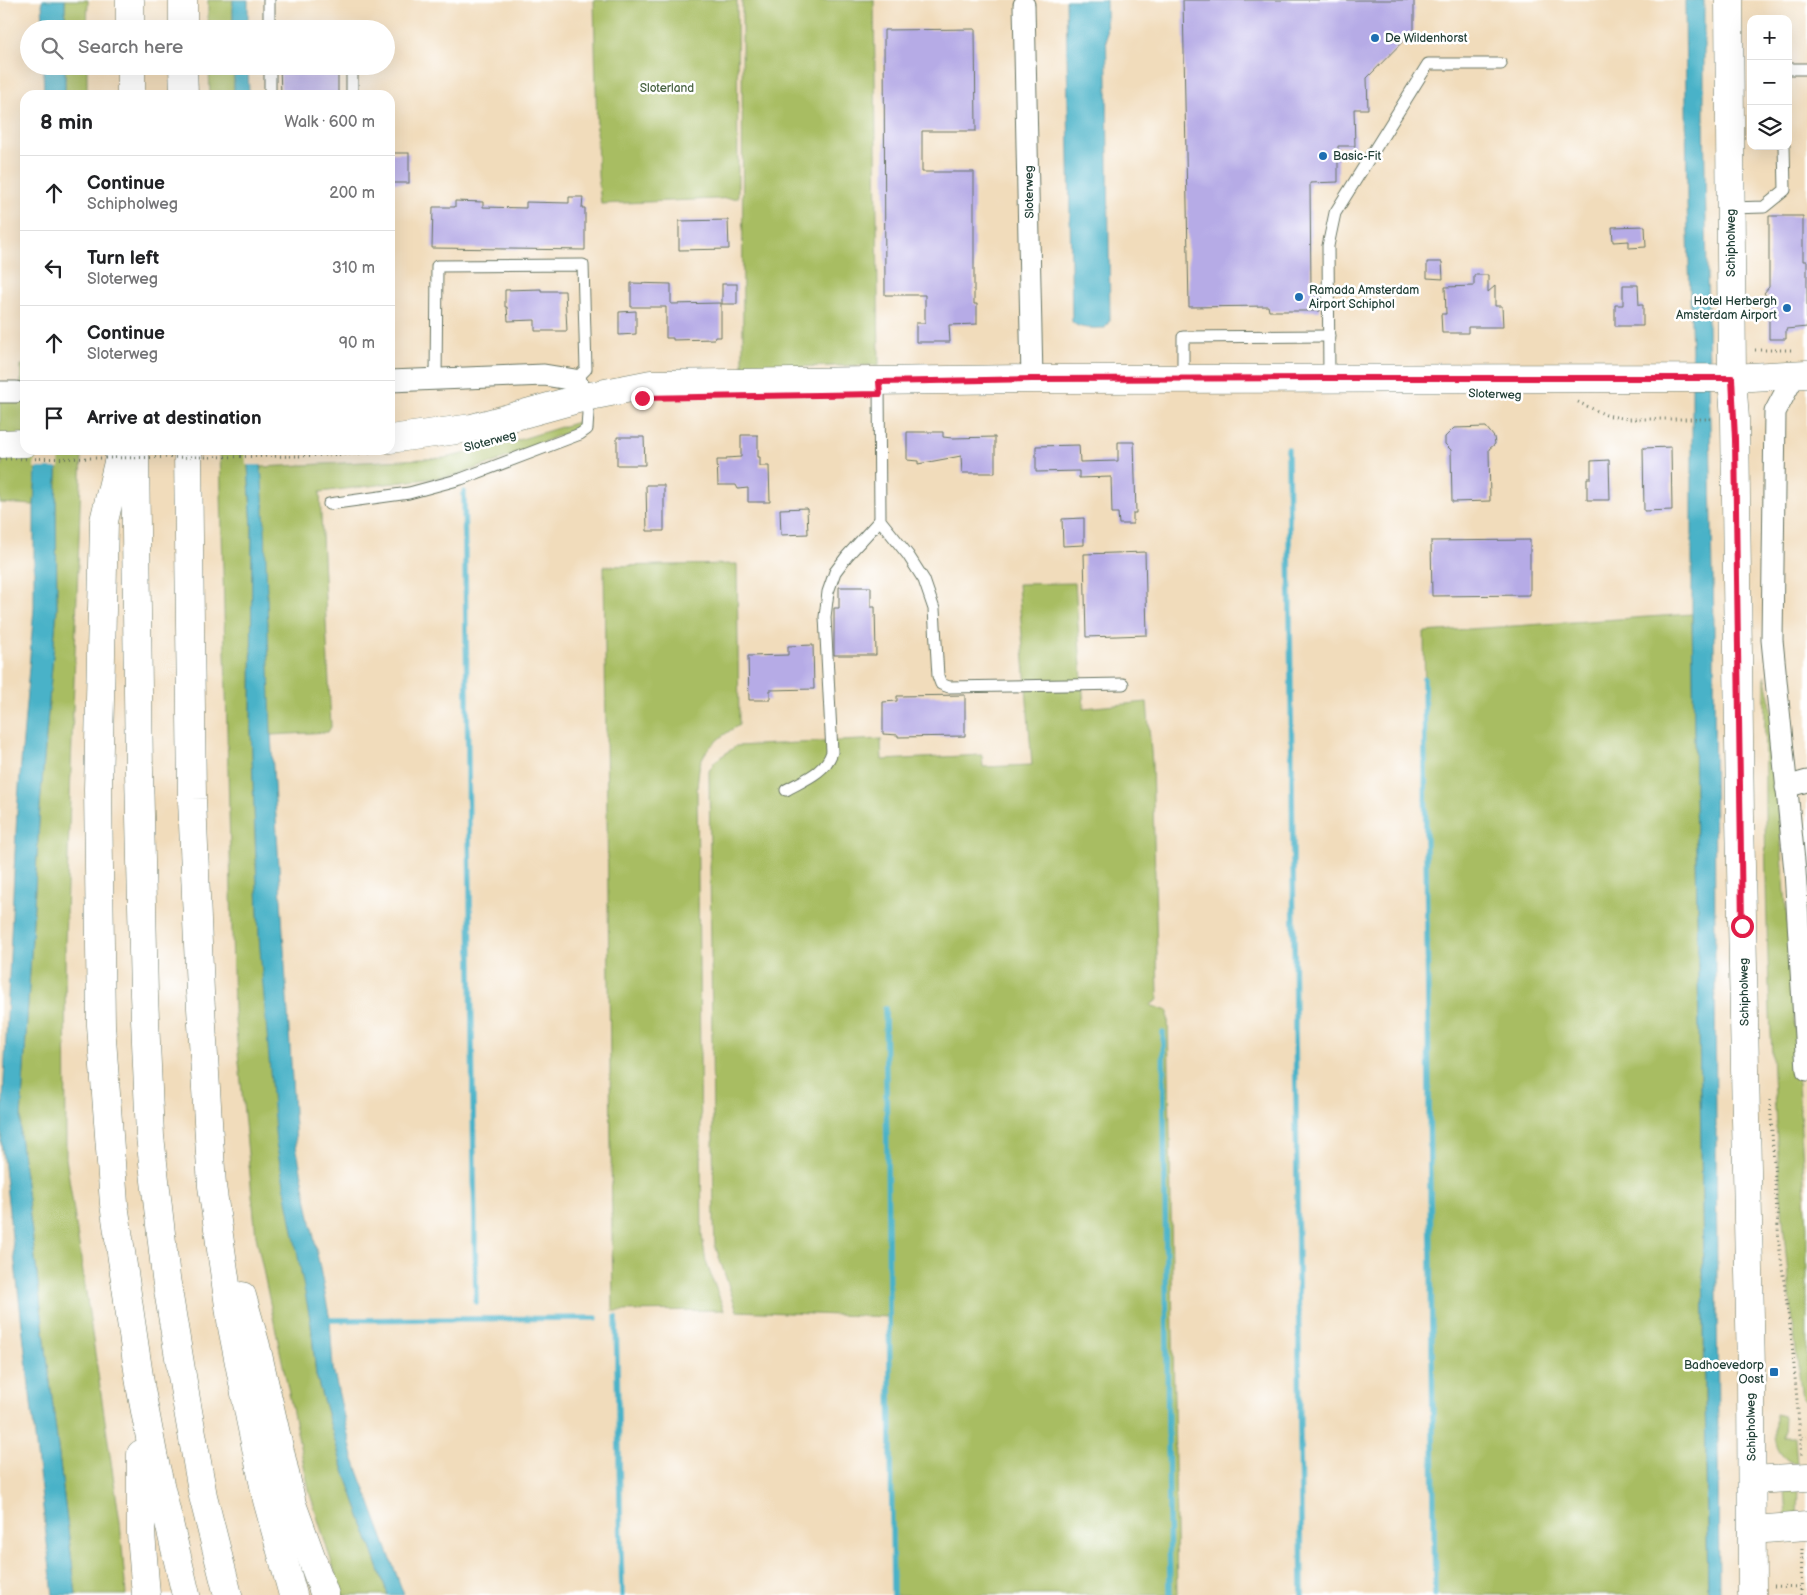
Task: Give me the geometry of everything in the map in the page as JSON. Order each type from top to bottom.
[{"type":"main road","points":[[130,0],[130,20]]},
{"type":"main road","points":[[182,0],[183,20]]},
{"type":"main road","name":"Schipholweg","points":[[1729,0],[1731,208],[1725,378],[1735,439],[1752,1480],[1752,1595]]},
{"type":"main road","points":[[131,75],[131,90]]},
{"type":"main road","points":[[183,75],[184,90]]},
{"type":"main road","name":"Sloterweg","points":[[395,444],[472,428],[580,388],[651,384],[1032,379],[1725,378],[1800,366]]},
{"type":"main road","points":[[0,444],[20,443]]},
{"type":"main road","points":[[120,455],[104,521],[98,789],[101,1025],[114,1204],[141,1390],[154,1459],[186,1595]]},
{"type":"main road","points":[[135,455],[139,790],[150,1136],[166,1278],[184,1388],[203,1496],[228,1595]]},
{"type":"main road","points":[[188,455],[192,799],[200,992],[212,1186],[232,1327],[248,1410],[267,1500],[293,1595]]},
{"type":"main road","points":[[212,1186],[256,1346],[292,1504],[324,1595]]},
{"type":"main road","points":[[141,1390],[141,1533],[146,1595]]},
{"type":"main road","points":[[1752,1480],[1807,1477]]},
{"type":"main road","points":[[1752,1530],[1807,1526]]},
{"type":"street","name":"Sloterweg","points":[[1024,2],[1032,379]]},
{"type":"street","points":[[1800,366],[1775,412],[1772,640],[1783,733],[1786,787],[1795,871],[1807,1070]]},
{"type":"street","name":"Sloterweg","points":[[395,381],[544,375],[580,388]]},
{"type":"street","points":[[1786,787],[1807,782]]},
{"type":"lane","points":[[269,0],[269,20]]},
{"type":"lane","points":[[1329,378],[1328,246],[1335,213],[1428,64],[1501,64]]},
{"type":"lane","points":[[1792,70],[1807,69]]},
{"type":"lane","points":[[270,75],[270,90]]},
{"type":"lane","points":[[352,75],[352,90]]},
{"type":"lane","points":[[1731,208],[1764,207],[1785,190],[1784,150]]},
{"type":"lane","points":[[436,379],[437,266],[583,265],[586,369],[580,388]]},
{"type":"lane","points":[[1184,379],[1183,337],[1329,336]]},
{"type":"lane","points":[[879,382],[880,520],[908,555],[924,580],[934,609],[938,676],[941,684],[950,687],[1123,684]]},
{"type":"lane","name":"Sloterweg","points":[[329,504],[418,491],[461,479],[580,434],[587,429],[588,413],[580,388]]},
{"type":"lane","points":[[786,790],[822,769],[829,761],[832,752],[825,617],[828,592],[839,566],[880,520]]},
{"type":"path","points":[[1755,350],[1800,366]]},
{"type":"path","points":[[1570,399],[1606,415],[1627,419],[1712,419]]},
{"type":"path","points":[[0,459],[307,455]]},
{"type":"path","points":[[1802,1438],[1807,1437]]},
{"type":"path","points":[[1801,1595],[1802,1559],[1807,1558]]},
{"type":"green space","points":[[65,0],[88,0],[87,20],[65,20]]},
{"type":"green space","points":[[208,0],[233,0],[233,20],[208,20]]},
{"type":"green space","name":"Sloterland","points":[[594,0],[737,0],[738,198],[601,204],[598,176]]},
{"type":"green space","points":[[742,0],[874,0],[879,365],[743,368]]},
{"type":"green space","points":[[65,75],[87,75],[87,90],[65,90]]},
{"type":"green space","points":[[209,75],[234,75],[234,90],[210,90]]},
{"type":"green space","points":[[0,398],[20,398],[20,455],[37,455],[34,505],[0,503],[0,466],[2,466],[3,436],[0,436]]},
{"type":"green space","points":[[581,421],[582,426],[493,463],[452,476],[320,492],[331,727],[328,732],[271,735],[261,467],[444,458],[492,448]]},
{"type":"green space","points":[[58,455],[82,455],[65,943],[66,1158],[120,1522],[126,1595],[76,1595],[20,1135],[40,806],[57,608],[56,504]]},
{"type":"green space","points":[[220,455],[247,455],[252,527],[251,730],[259,937],[311,1324],[316,1375],[341,1462],[388,1595],[342,1595],[310,1494],[256,1236],[234,1011]]},
{"type":"green space","points":[[737,564],[739,725],[721,737],[702,758],[697,788],[702,1236],[706,1262],[724,1310],[613,1311],[604,566]]},
{"type":"green space","points":[[1075,583],[1084,708],[1147,702],[1152,764],[1158,992],[1158,1000],[1150,1005],[1168,1011],[1177,1595],[893,1595],[889,1317],[737,1311],[715,1245],[709,771],[715,761],[736,746],[881,739],[882,760],[982,755],[983,767],[1032,765],[1018,584]]},
{"type":"green space","points":[[1692,614],[1708,1595],[1435,1595],[1424,632]]},
{"type":"green space","points":[[1765,675],[1770,697],[1792,986],[1807,1227],[1807,1411],[1805,1400],[1802,1399],[1791,1309],[1776,1128],[1768,947]]},
{"type":"green space","points":[[1775,1414],[1784,1416],[1783,1437],[1795,1437],[1797,1465],[1789,1461],[1779,1451],[1775,1438]]},
{"type":"green space","points":[[1798,1487],[1797,1519],[1786,1518],[1784,1489]]},
{"type":"water","points":[[42,0],[65,0],[65,20],[43,20]]},
{"type":"water","points":[[233,0],[248,0],[248,20],[233,20]]},
{"type":"water","points":[[1066,0],[1106,0],[1110,320],[1105,328],[1083,327],[1072,322]]},
{"type":"water","points":[[1685,0],[1704,0],[1704,117],[1714,626],[1719,1595],[1708,1595],[1692,614],[1692,354],[1687,204]]},
{"type":"water","points":[[43,75],[65,75],[65,90],[44,90]]},
{"type":"water","points":[[234,75],[248,75],[249,90],[234,90]]},
{"type":"water","points":[[37,455],[58,455],[56,504],[57,608],[40,806],[20,1135],[76,1595],[53,1595],[1,1141],[17,811],[34,608],[34,505]]},
{"type":"water","points":[[247,455],[260,455],[265,527],[271,735],[296,1145],[330,1320],[333,1368],[353,1457],[404,1595],[388,1595],[341,1462],[316,1375],[311,1324],[276,1143],[259,937],[251,730],[252,527]]},
{"type":"pier","points":[[35,455],[60,455],[59,468],[34,468]]},
{"type":"pier","points":[[245,455],[263,455],[264,465],[246,465]]},
{"type":"building","points":[[1183,0],[1414,0],[1414,30],[1367,78],[1368,109],[1354,109],[1355,146],[1338,146],[1338,182],[1310,183],[1311,290],[1320,290],[1320,311],[1269,311],[1268,306],[1189,307]]},
{"type":"building","points":[[975,29],[976,131],[922,131],[922,172],[974,172],[974,304],[977,304],[977,324],[949,325],[950,342],[916,342],[916,323],[925,323],[925,295],[885,295],[884,30]]},
{"type":"building","points":[[280,75],[338,75],[338,90],[281,90]]},
{"type":"building","points":[[395,153],[409,153],[409,183],[395,183]]},
{"type":"building","points":[[569,197],[583,197],[582,208],[585,208],[585,250],[432,248],[433,207],[455,207],[455,201],[483,202],[483,207],[526,208],[526,202],[569,203]]},
{"type":"building","points":[[1769,216],[1803,216],[1803,261],[1807,261],[1807,327],[1786,329],[1786,339],[1769,339],[1769,299],[1764,293],[1769,287]]},
{"type":"building","points":[[728,220],[729,249],[679,250],[679,221]]},
{"type":"building","points":[[1645,226],[1646,247],[1629,248],[1629,241],[1613,242],[1612,227]]},
{"type":"building","points":[[1427,262],[1442,262],[1443,279],[1427,278]]},
{"type":"building","points":[[1474,275],[1488,275],[1488,292],[1495,286],[1495,306],[1502,306],[1503,327],[1468,327],[1468,333],[1442,333],[1441,314],[1446,314],[1445,287],[1474,286]]},
{"type":"building","points":[[631,283],[671,284],[671,304],[721,303],[721,337],[715,337],[714,339],[673,340],[673,338],[666,338],[666,307],[631,307]]},
{"type":"building","points":[[722,284],[737,284],[737,304],[722,304]]},
{"type":"building","points":[[1623,285],[1638,285],[1639,305],[1643,305],[1643,326],[1615,326],[1615,305],[1623,305]]},
{"type":"building","points":[[541,289],[541,291],[565,291],[567,331],[535,331],[535,320],[508,321],[507,307],[505,307],[505,290]]},
{"type":"building","points":[[636,311],[636,334],[619,335],[619,312]]},
{"type":"building","points":[[1486,427],[1494,437],[1495,444],[1489,449],[1490,501],[1452,502],[1451,450],[1445,444],[1445,437],[1454,428]]},
{"type":"building","points":[[907,432],[943,432],[943,437],[952,438],[995,437],[995,473],[962,473],[961,456],[918,464],[918,461],[907,460]]},
{"type":"building","points":[[741,435],[758,435],[760,466],[769,466],[770,502],[748,502],[748,488],[738,489],[736,485],[718,485],[717,460],[741,457]]},
{"type":"building","points":[[617,437],[644,437],[645,465],[617,465]]},
{"type":"building","points":[[1118,442],[1134,442],[1136,513],[1133,513],[1133,524],[1119,524],[1118,513],[1112,513],[1111,477],[1079,478],[1079,471],[1036,472],[1036,446],[1079,445],[1080,462],[1118,461]]},
{"type":"building","points":[[1671,447],[1672,510],[1644,511],[1643,448]]},
{"type":"building","points":[[1609,460],[1610,500],[1587,500],[1587,478],[1591,478],[1591,461]]},
{"type":"building","points":[[646,485],[664,485],[664,531],[647,531]]},
{"type":"building","points":[[807,508],[808,534],[781,535],[780,509]]},
{"type":"building","points":[[1084,518],[1084,545],[1063,546],[1062,519]]},
{"type":"building","points":[[1530,540],[1530,595],[1432,596],[1431,541]]},
{"type":"building","points":[[1145,552],[1147,635],[1086,637],[1084,554]]},
{"type":"building","points":[[839,587],[871,587],[871,607],[875,607],[876,655],[834,655],[834,608],[839,608]]},
{"type":"building","points":[[813,645],[814,689],[770,690],[770,700],[749,700],[748,656],[788,655],[788,646]]},
{"type":"building","points":[[965,695],[965,736],[898,737],[898,735],[883,734],[883,702],[897,701],[897,696]]},
{"type":"waterway","points":[[1288,449],[1302,1595]]},
{"type":"waterway","points":[[464,492],[476,1302]]},
{"type":"waterway","points":[[1424,679],[1435,1595]]},
{"type":"waterway","points":[[885,1008],[893,1595]]},
{"type":"waterway","points":[[1163,1033],[1170,1595]]},
{"type":"waterway","points":[[616,1317],[622,1595]]},
{"type":"waterway","points":[[330,1320],[596,1318]]},
{"type":"place","name":"De Wildenhorst","points":[[1375,38]]},
{"type":"place","name":"Basic-Fit","points":[[1323,156]]},
{"type":"place","name":"Ramada Amsterdam Airport Schiphol","points":[[1299,297]]},
{"type":"place","name":"Hotel Herbergh Amsterdam Airport","points":[[1787,308]]},
{"type":"place","name":"Badhoevedorp Oost","points":[[1774,1372]]},
{"type":"route","points":[[642,398],[880,394],[879,382],[1032,379],[1732,378],[1735,439],[1742,926]]}]
